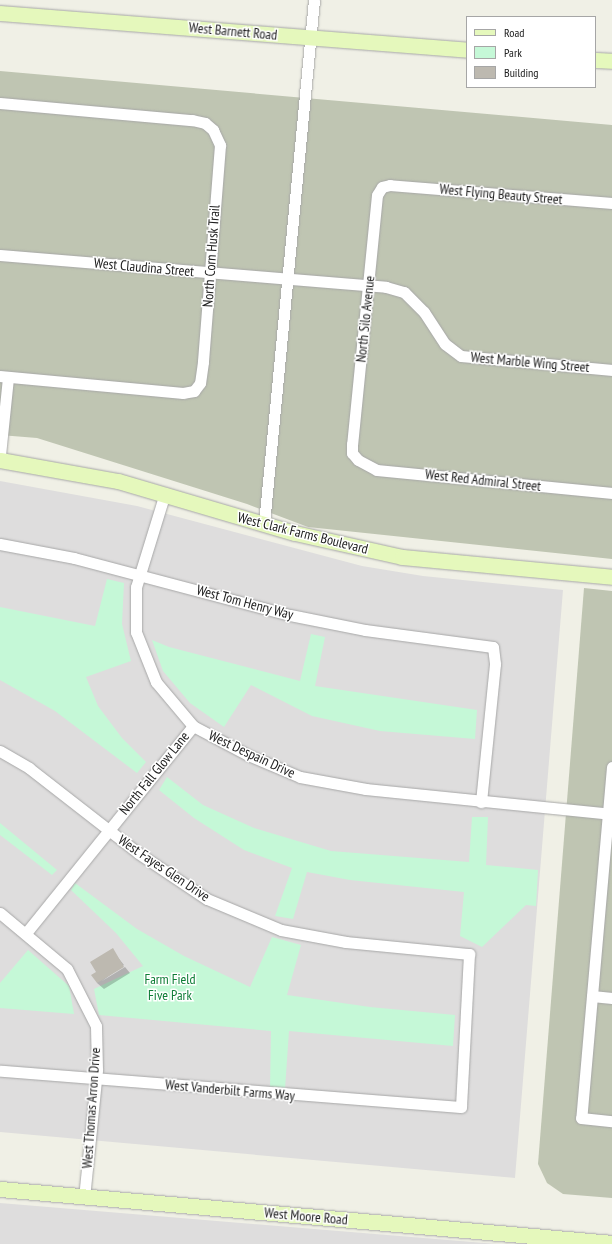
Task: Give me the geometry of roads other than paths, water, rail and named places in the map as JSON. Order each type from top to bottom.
[{"type":"street","points":[[264,524],[314,0]]},
{"type":"street","name":"West Barnett Road","points":[[0,13],[466,50]]},
{"type":"street","points":[[596,60],[612,62]]},
{"type":"street","name":"North Corn Husk Trail","points":[[0,103],[192,120],[205,123],[213,130],[220,145],[211,272],[201,376],[200,383],[194,391],[176,392],[4,376]]},
{"type":"street","name":"West Flying Beauty Street","points":[[390,185],[612,203]]},
{"type":"street","name":"North Silo Avenue","points":[[358,460],[352,453],[352,444],[377,195],[382,187],[390,185]]},
{"type":"street","name":"West Claudina Street","points":[[0,255],[288,277]]},
{"type":"street","name":"West Marble Wing Street","points":[[288,277],[368,285],[404,292],[424,312],[445,344],[461,356],[612,370]]},
{"type":"street","points":[[0,455],[4,376]]},
{"type":"street","name":"West Clark Farms Boulevard","points":[[0,460],[111,480],[165,493],[196,506],[402,557],[612,577]]},
{"type":"street","name":"West Red Admiral Street","points":[[358,460],[377,470],[612,493]]},
{"type":"street","name":"West Despain Drive","points":[[165,493],[136,587],[136,632],[156,682],[193,726],[248,755],[300,777],[366,789],[481,802],[610,813]]},
{"type":"street","name":"West Tom Henry Way","points":[[0,544],[74,558],[140,574],[290,615],[364,630],[493,647],[495,664],[481,802]]},
{"type":"street","name":"North Fall Glow Lane","points":[[26,933],[193,726]]},
{"type":"street","name":"West Fayes Glen Drive","points":[[0,750],[30,768],[138,854],[208,899],[281,930],[346,942],[469,954],[461,1107]]},
{"type":"street","points":[[612,766],[610,813],[581,1118],[612,1120]]},
{"type":"street","name":"West Thomas Arron Drive","points":[[0,913],[26,933],[67,969],[96,1026],[96,1079],[84,1197]]},
{"type":"street","points":[[592,996],[612,998]]},
{"type":"street","name":"West Vanderbilt Farms Way","points":[[0,1071],[461,1107]]},
{"type":"street","name":"West Moore Road","points":[[0,1189],[612,1242]]},
{"type":"park label","name":"Farm Field Five Park","points":[[170,988]]}]
